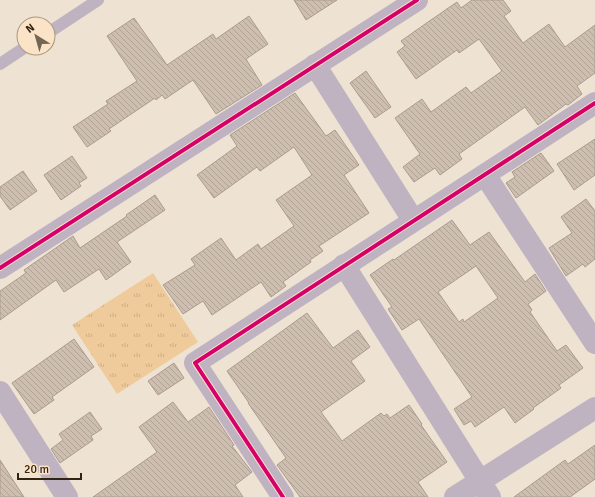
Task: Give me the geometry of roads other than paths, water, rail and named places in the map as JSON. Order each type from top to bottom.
[{"type":"street","points":[[0,268],[416,0]]},
{"type":"street","points":[[315,65],[413,220]]},
{"type":"street","points":[[283,497],[195,363],[413,220],[595,104]]},
{"type":"street","points":[[485,175],[595,343]]},
{"type":"street","points":[[344,266],[484,489]]},
{"type":"street","points":[[0,392],[67,497]]},
{"type":"street","points":[[455,497],[484,489],[595,408]]},
{"type":"lane","points":[[56,27],[98,0]]},
{"type":"lane","points":[[0,64],[16,53]]}]
